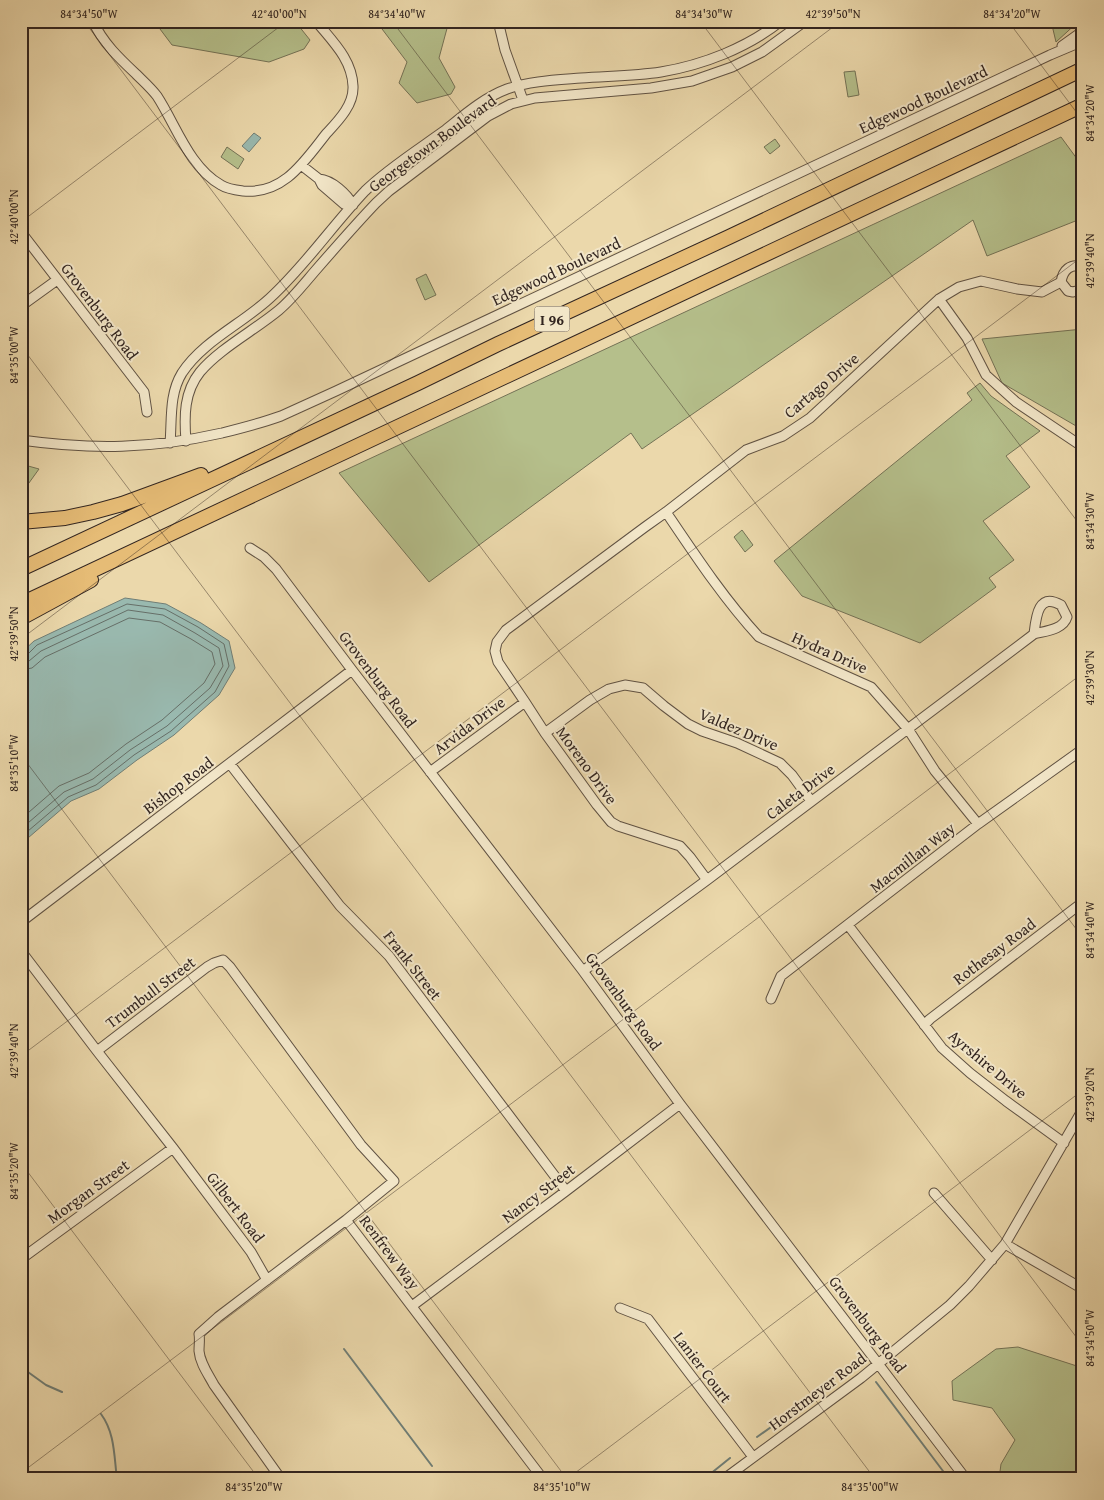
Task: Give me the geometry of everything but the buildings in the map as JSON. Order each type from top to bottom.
[{"type":"highway","name":"I 96","points":[[21,569],[498,344],[729,238],[1083,69]]},
{"type":"highway","name":"I 96","points":[[21,604],[1083,105]]},
{"type":"highway","points":[[21,522],[74,516],[131,501],[191,479],[418,383]]},
{"type":"highway","points":[[21,618],[121,564],[160,546],[167,535]]},
{"type":"street","points":[[93,21],[112,49],[156,96],[193,158],[210,177],[222,186],[243,191],[263,190],[278,185],[293,174],[342,115],[351,100],[354,88],[349,65],[343,54],[316,21]]},
{"type":"street","points":[[498,21],[523,100]]},
{"type":"street","name":"Georgetown Boulevard","points":[[170,443],[172,404],[176,388],[182,374],[192,360],[268,300],[352,205],[376,181],[479,104],[505,90],[519,86],[548,81],[659,72],[680,68],[727,53],[750,42],[780,21]]},
{"type":"street","name":"Georgetown Boulevard","points":[[186,441],[184,416],[187,400],[191,387],[200,372],[218,355],[284,305],[363,216],[389,191],[488,116],[523,100],[651,88],[692,81],[732,67],[762,52],[802,22]]},
{"type":"street","points":[[1050,55],[1083,31]]},
{"type":"street","name":"Edgewood Boulevard","points":[[21,440],[53,445],[128,447],[186,441],[245,427],[280,416],[1083,41]]},
{"type":"street","points":[[301,165],[319,179],[327,180],[349,198],[352,205]]},
{"type":"street","name":"Grovenburg Road","points":[[21,232],[144,392],[147,412]]},
{"type":"street","name":"Cartago Drive","points":[[495,651],[497,642],[506,630],[666,512],[746,450],[783,436],[810,418],[939,299],[959,287],[981,281],[1042,292],[1061,282],[1063,273],[1068,268],[1076,265],[1083,267]]},
{"type":"street","points":[[21,306],[57,280]]},
{"type":"street","points":[[1061,282],[1068,291],[1073,292],[1083,289]]},
{"type":"street","points":[[939,299],[967,338],[986,375],[1016,402],[1083,447]]},
{"type":"street","name":"Hydra Drive","points":[[666,512],[705,570],[759,637],[872,687],[908,729],[935,770],[978,824]]},
{"type":"street","name":"Grovenburg Road","points":[[250,548],[264,557],[276,569],[583,971],[680,1104],[966,1479]]},
{"type":"street","name":"Caleta Drive","points":[[583,971],[1034,634]]},
{"type":"street","name":"Moreno Drive","points":[[495,651],[501,667],[545,733],[596,805],[611,822],[626,830],[680,846],[707,880]]},
{"type":"street","name":"Bishop Road","points":[[21,922],[352,670]]},
{"type":"street","name":"Valdez Drive","points":[[545,733],[590,700],[609,689],[625,686],[644,688],[688,724],[737,743],[780,763],[792,774],[812,801]]},
{"type":"street","name":"Arvida Drive","points":[[430,772],[525,702]]},
{"type":"street","name":"Macmillan Way","points":[[771,999],[781,976],[978,824],[1083,749]]},
{"type":"street","name":"Frank Street","points":[[230,764],[340,906],[389,956],[566,1191]]},
{"type":"street","name":"Rothesay Road","points":[[924,1025],[1083,902]]},
{"type":"street","name":"Ayrshire Drive","points":[[848,925],[942,1048],[970,1073],[1064,1143]]},
{"type":"street","name":"Gilbert Road","points":[[21,951],[251,1252],[267,1280]]},
{"type":"street","name":"Trumbull Street","points":[[97,1051],[207,967],[214,962],[223,960]]},
{"type":"street","name":"Renfrew Way","points":[[223,960],[360,1145],[394,1181],[346,1220],[543,1479]]},
{"type":"street","name":"Nancy Street","points":[[412,1306],[680,1104]]},
{"type":"street","name":"Horstmeyer Road","points":[[724,1479],[879,1364],[950,1305],[969,1286],[1005,1244],[1083,1109]]},
{"type":"street","name":"Morgan Street","points":[[21,1259],[173,1148]]},
{"type":"street","points":[[934,1192],[992,1260]]},
{"type":"street","points":[[281,1479],[214,1385],[201,1360],[199,1350],[200,1334],[206,1327],[346,1220]]},
{"type":"street","points":[[1005,1244],[1083,1289]]},
{"type":"street","name":"Lanier Court","points":[[620,1308],[648,1319],[753,1456]]},
{"type":"green space","points":[[154,21],[297,21],[310,40],[304,49],[269,62],[172,45]]},
{"type":"green space","points":[[376,21],[449,21],[439,58],[455,87],[451,94],[417,103],[399,83],[407,62]]},
{"type":"green space","points":[[1051,21],[1079,21],[1056,42]]},
{"type":"green space","points":[[855,71],[859,95],[848,97],[844,72]]},
{"type":"green space","points":[[1061,137],[1083,167],[1083,218],[987,256],[973,220],[642,449],[631,433],[429,582],[339,473]]},
{"type":"green space","points":[[775,139],[780,146],[770,154],[764,147]]},
{"type":"green space","points":[[227,147],[244,159],[238,169],[221,157]]},
{"type":"green space","points":[[426,274],[436,295],[425,300],[416,279]]},
{"type":"green space","points":[[1083,329],[1083,430],[1002,383],[982,339]]},
{"type":"green space","points":[[980,383],[991,396],[1040,431],[1006,456],[1030,487],[983,521],[1014,560],[989,578],[996,587],[920,643],[802,596],[774,561],[972,400],[967,393]]},
{"type":"green space","points":[[21,464],[39,469],[21,494]]},
{"type":"green space","points":[[742,530],[753,545],[745,552],[734,537]]},
{"type":"green space","points":[[1018,1347],[1083,1368],[1083,1479],[999,1479],[1001,1464],[1015,1440],[992,1408],[953,1400],[952,1381],[996,1349]]},
{"type":"water","points":[[254,133],[261,138],[249,152],[242,146]]},
{"type":"water","points":[[125,598],[166,604],[201,623],[229,641],[235,668],[219,695],[174,735],[99,789],[71,801],[21,844],[21,653],[34,641]]},
{"type":"waterway","points":[[344,1349],[432,1466]]},
{"type":"waterway","points":[[842,1373],[855,1364],[863,1365]]},
{"type":"waterway","points":[[21,1367],[46,1385],[62,1392]]},
{"type":"waterway","points":[[876,1382],[949,1479]]},
{"type":"waterway","points":[[817,1394],[822,1390]]},
{"type":"waterway","points":[[757,1437],[798,1408]]},
{"type":"waterway","points":[[101,1414],[106,1421],[111,1437],[117,1479]]},
{"type":"waterway","points":[[704,1479],[730,1458]]}]
